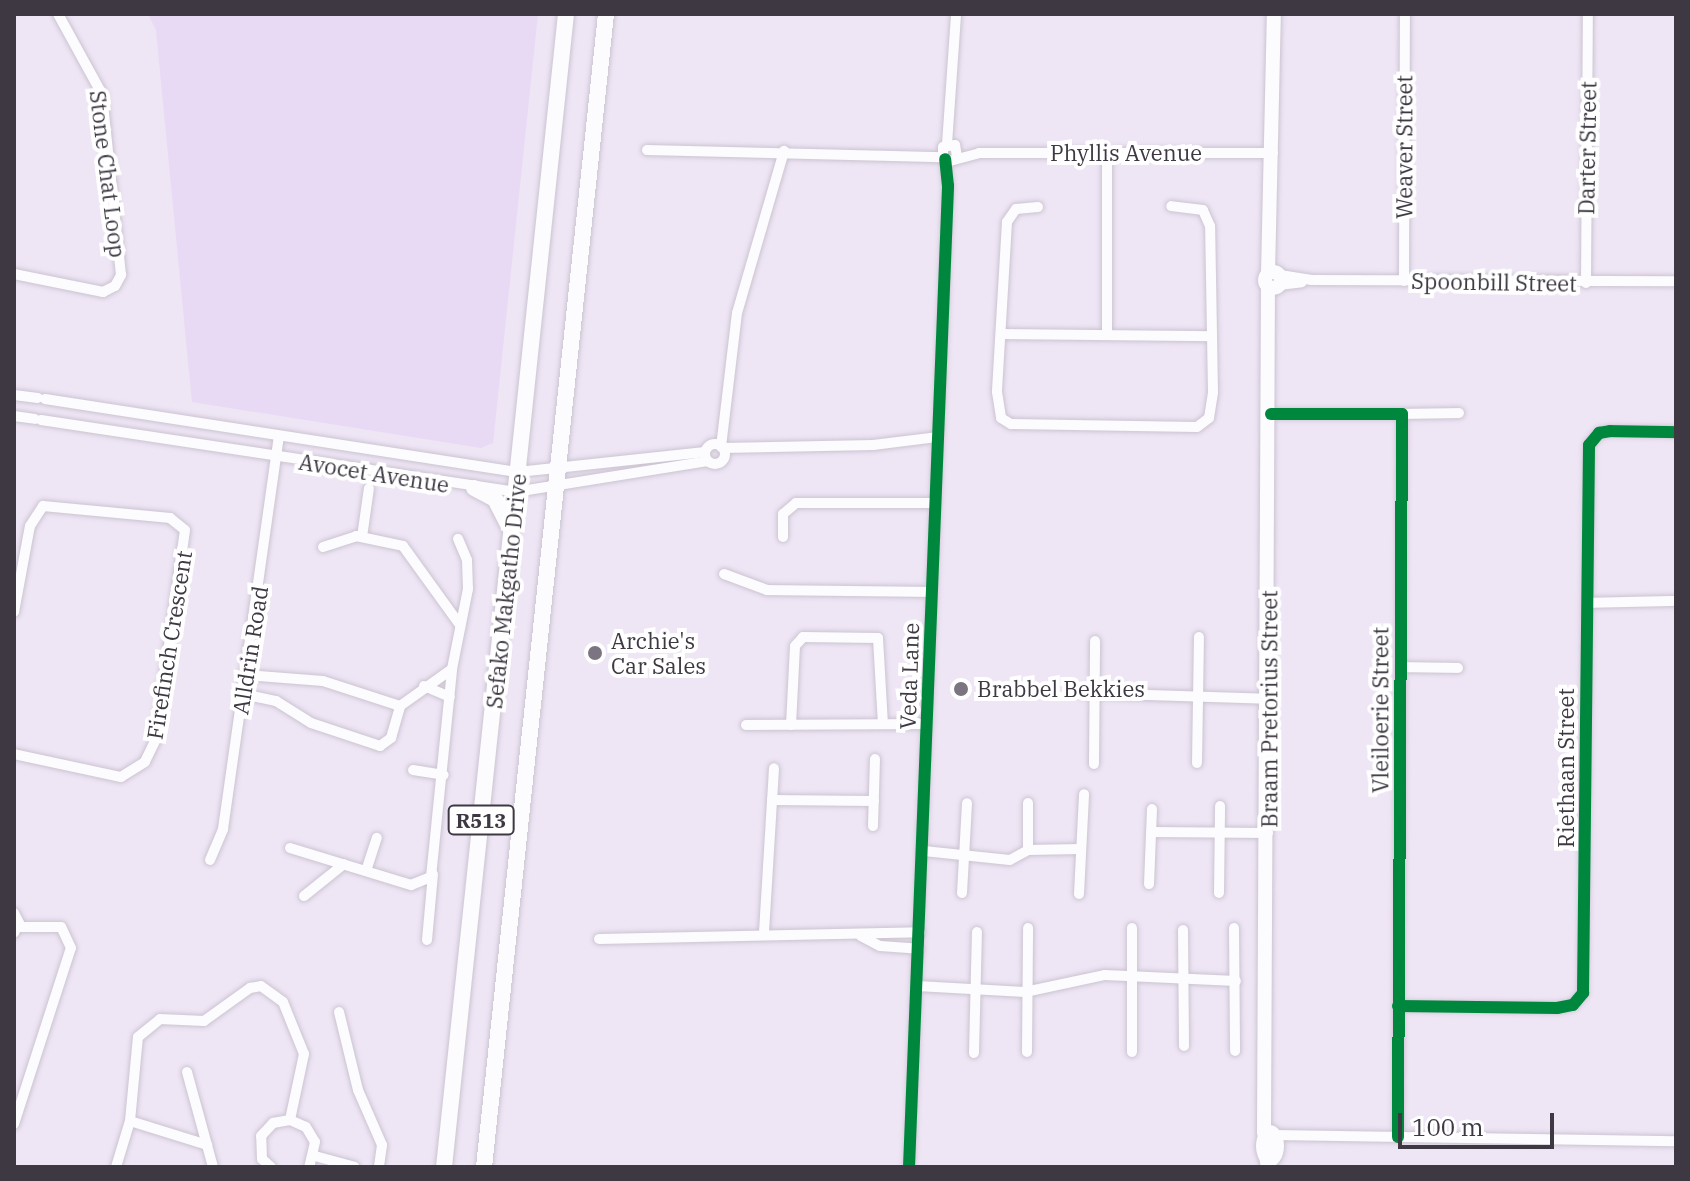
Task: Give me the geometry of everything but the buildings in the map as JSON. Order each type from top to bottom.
[{"type":"main road","name":"Sefako Makgatho Drive","points":[[444,1167],[566,14]]},
{"type":"main road","name":"Sefako Makgatho Drive","points":[[484,1167],[606,14]]},
{"type":"main road","points":[[474,488],[489,494],[502,509],[510,549]]},
{"type":"street","name":"Stone Chat Loop","points":[[14,274],[103,292],[115,286],[121,275],[102,94],[58,14]]},
{"type":"street","points":[[950,152],[956,14]]},
{"type":"street","points":[[1274,14],[1271,256],[1275,280]]},
{"type":"street","name":"Weaver Street","points":[[1404,281],[1405,14]]},
{"type":"street","name":"Darter Street","points":[[1586,283],[1588,14]]},
{"type":"street","name":"Phyllis Avenue","points":[[647,150],[1273,153]]},
{"type":"street","points":[[784,151],[737,313],[718,451],[755,444],[873,445],[937,437]]},
{"type":"street","name":"Veda Lane","points":[[909,1167],[950,152]]},
{"type":"street","points":[[1107,152],[1107,335]]},
{"type":"street","points":[[1038,207],[1009,214],[997,392],[1004,421],[1193,427],[1205,423],[1212,412],[1208,219],[1197,208],[1171,206]]},
{"type":"street","name":"Spoonbill Street","points":[[1275,280],[1676,281]]},
{"type":"street","name":"Braam Pretorius Street","points":[[1268,1167],[1271,307],[1275,280]]},
{"type":"street","points":[[1003,334],[1211,336]]},
{"type":"street","name":"Avocet Avenue","points":[[14,395],[518,472],[718,451]]},
{"type":"street","points":[[1271,414],[1459,413]]},
{"type":"street","name":"Vleiloerie Street","points":[[1398,1137],[1402,414]]},
{"type":"street","name":"Avocet Avenue","points":[[14,416],[515,492],[554,488],[718,451]]},
{"type":"street","name":"Riethaan Street","points":[[1398,1006],[1557,1008],[1573,1005],[1583,993],[1589,445],[1599,433],[1610,431],[1676,432]]},
{"type":"street","name":"Alldrin Road","points":[[210,860],[223,829],[279,437]]},
{"type":"street","points":[[362,537],[369,488]]},
{"type":"street","points":[[783,537],[783,514],[796,503],[934,503]]},
{"type":"street","name":"Firefinch Crescent","points":[[14,612],[30,526],[43,506],[170,518],[183,527],[186,547],[156,739],[134,774],[112,776],[14,754]]},
{"type":"street","points":[[323,547],[362,537],[410,551],[460,625]]},
{"type":"street","points":[[427,940],[452,669],[469,575],[458,539]]},
{"type":"street","points":[[724,574],[767,590],[931,592]]},
{"type":"street","points":[[1587,603],[1676,601]]},
{"type":"street","points":[[791,725],[795,646],[803,637],[878,638],[883,724]]},
{"type":"street","points":[[1197,763],[1199,637]]},
{"type":"street","points":[[1094,764],[1095,641]]},
{"type":"street","name":"Vleiloerie Street","points":[[1400,667],[1458,668]]},
{"type":"street","points":[[243,694],[276,701],[311,723],[380,746],[391,738],[400,706],[452,669]]},
{"type":"street","points":[[246,675],[323,681],[400,706]]},
{"type":"street","points":[[424,686],[450,697]]},
{"type":"street","points":[[1083,693],[1269,699]]},
{"type":"street","points":[[746,725],[927,724]]},
{"type":"street","points":[[873,826],[875,759]]},
{"type":"street","points":[[764,932],[774,768]]},
{"type":"street","points":[[413,770],[444,775]]},
{"type":"street","points":[[1079,894],[1084,794]]},
{"type":"street","points":[[772,800],[874,801]]},
{"type":"street","points":[[962,893],[967,803]]},
{"type":"street","points":[[1028,803],[1028,850]]},
{"type":"street","points":[[1219,893],[1220,806]]},
{"type":"street","points":[[1149,884],[1152,809]]},
{"type":"street","points":[[1151,832],[1268,833]]},
{"type":"street","points":[[366,871],[377,838]]},
{"type":"street","points":[[290,848],[418,885],[428,881],[433,868]]},
{"type":"street","points":[[924,851],[1010,860],[1028,850],[1080,849]]},
{"type":"street","points":[[304,896],[344,864]]},
{"type":"street","points":[[14,913],[16,930],[61,927],[71,948],[14,1124]]},
{"type":"street","points":[[1027,1052],[1025,992],[1028,928]]},
{"type":"street","points":[[1132,928],[1132,1052]]},
{"type":"street","points":[[1234,928],[1235,1051]]},
{"type":"street","points":[[1183,930],[1184,1046]]},
{"type":"street","points":[[599,939],[764,932],[861,936],[920,932]]},
{"type":"street","points":[[974,1053],[977,932]]},
{"type":"street","points":[[861,936],[880,946],[919,949]]},
{"type":"street","points":[[917,986],[1025,992],[1096,976],[1236,981]]},
{"type":"street","points":[[116,1167],[130,1121],[138,1037],[160,1019],[204,1021],[250,988],[261,986],[283,1002],[304,1054],[290,1120]]},
{"type":"street","points":[[339,1012],[355,1079],[382,1145],[379,1167]]},
{"type":"street","points":[[187,1072],[213,1167]]},
{"type":"street","points":[[268,1166],[260,1151],[261,1136],[273,1123],[290,1120],[312,1134],[315,1156],[309,1167]]},
{"type":"street","points":[[130,1121],[207,1145]]},
{"type":"street","points":[[1270,1138],[1676,1141]]},
{"type":"street","points":[[315,1156],[355,1167]]},
{"type":"shaded area","points":[[148,14],[538,14],[493,443],[481,448],[192,402],[156,30]]},
{"type":"cycle path","points":[[909,1167],[948,186],[945,159]]},
{"type":"cycle path","points":[[1271,414],[1402,414],[1398,1137]]},
{"type":"cycle path","points":[[1398,1006],[1557,1008],[1573,1005],[1583,993],[1589,445],[1599,433],[1610,431],[1676,432]]},
{"type":"place","name":"Archie's Car Sales","points":[[595,653]]},
{"type":"place","name":"Brabbel Bekkies","points":[[961,689]]}]
